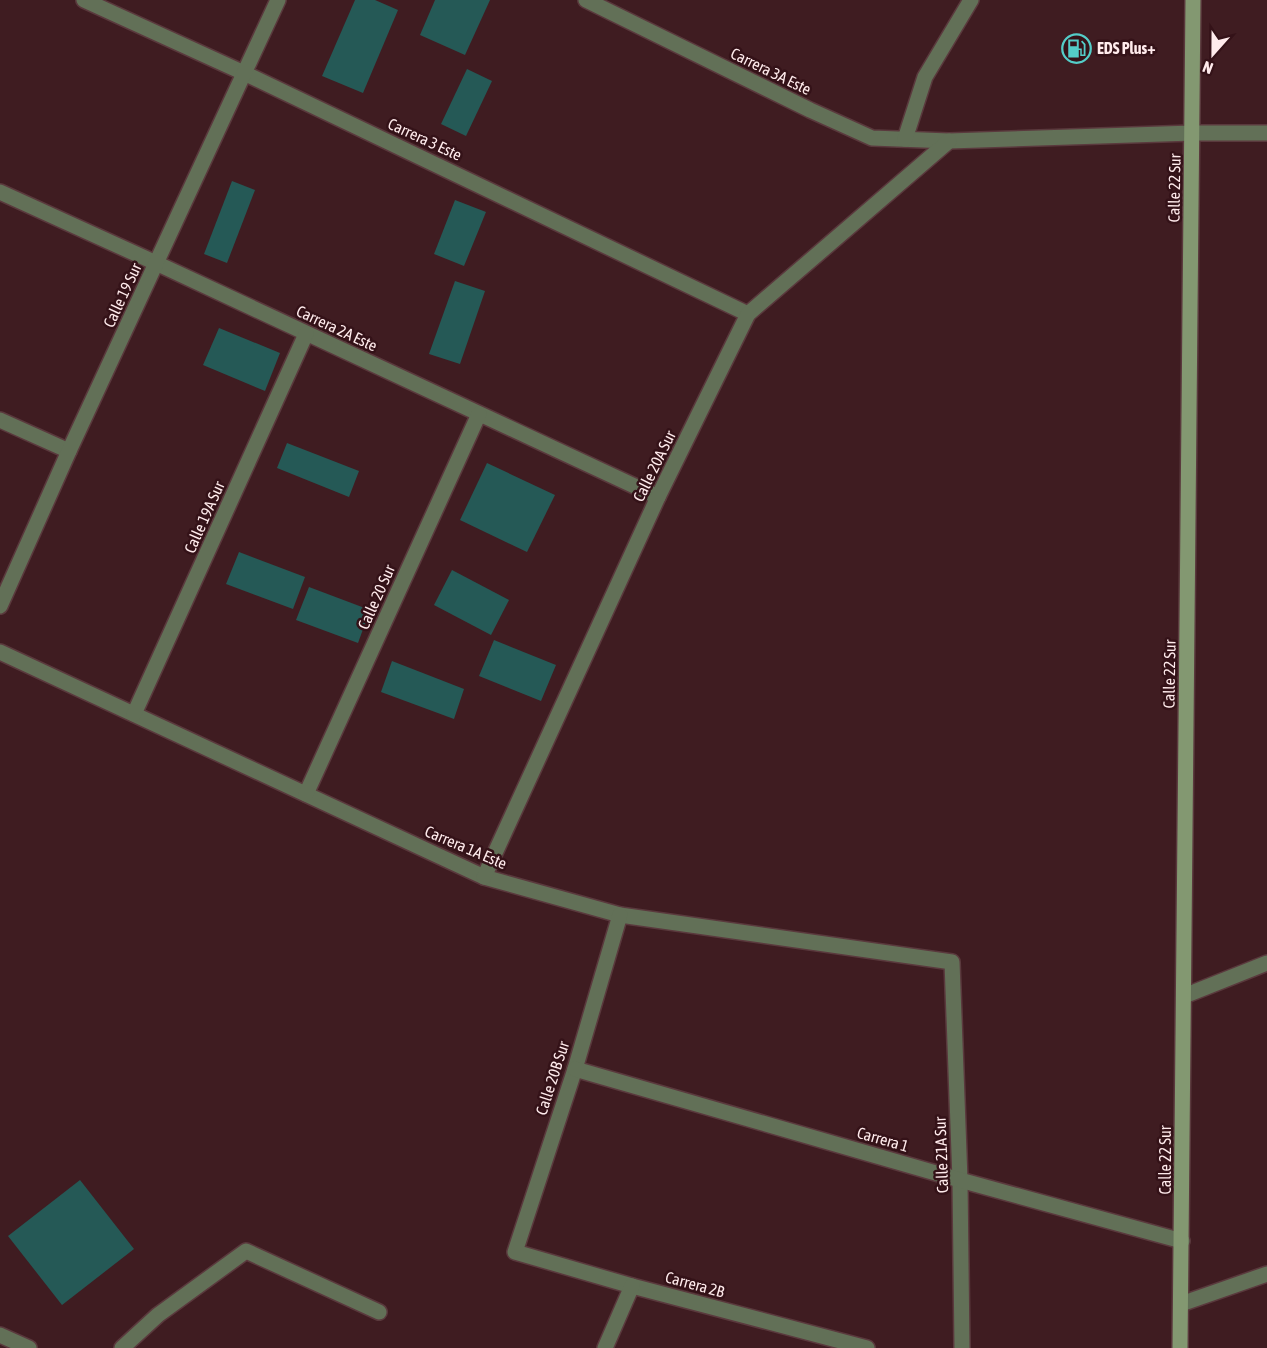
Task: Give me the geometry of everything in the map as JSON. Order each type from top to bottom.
[{"type":"main road","name":"Calle 22 Sur","points":[[1180,1348],[1193,0]]},
{"type":"street","name":"Carrera 3 Este","points":[[84,0],[244,73],[748,314]]},
{"type":"street","name":"Calle 19 Sur","points":[[0,606],[69,451],[278,0]]},
{"type":"street","name":"Carrera 3A Este","points":[[586,0],[872,138],[950,141],[1193,133]]},
{"type":"street","points":[[905,139],[925,77],[971,0]]},
{"type":"street","points":[[1193,133],[1267,133]]},
{"type":"street","name":"Calle 20A Sur","points":[[484,877],[658,497],[748,314],[950,141]]},
{"type":"street","name":"Carrera 2A Este","points":[[0,192],[658,497]]},
{"type":"street","name":"Calle 19A Sur","points":[[134,714],[306,334]]},
{"type":"street","name":"Calle 20 Sur","points":[[306,794],[479,414]]},
{"type":"street","points":[[0,420],[69,451]]},
{"type":"street","name":"Carrera 1A Este","points":[[0,652],[484,877],[620,915],[952,962]]},
{"type":"street","name":"Calle 20B Sur","points":[[515,1252],[575,1069],[620,915]]},
{"type":"street","name":"Calle 21A Sur","points":[[952,962],[960,1180],[962,1348]]},
{"type":"street","points":[[1184,996],[1267,963]]},
{"type":"street","name":"Carrera 1","points":[[575,1069],[960,1180],[1182,1241]]},
{"type":"street","points":[[122,1348],[158,1315],[246,1251],[379,1312]]},
{"type":"street","name":"Carrera 2B","points":[[515,1252],[632,1286],[867,1348]]},
{"type":"street","points":[[1181,1304],[1267,1274]]},
{"type":"street","points":[[605,1348],[632,1286]]},
{"type":"street","points":[[0,1335],[28,1348]]},
{"type":"building","points":[[355,0],[375,0],[398,10],[363,93],[322,76]]},
{"type":"building","points":[[435,0],[490,0],[465,55],[420,35]]},
{"type":"building","points":[[467,69],[492,81],[466,136],[441,124]]},
{"type":"building","points":[[232,181],[255,190],[227,263],[204,254]]},
{"type":"building","points":[[455,200],[486,212],[464,266],[434,254]]},
{"type":"building","points":[[455,281],[485,291],[460,364],[429,354]]},
{"type":"building","points":[[219,328],[280,353],[265,391],[203,365]]},
{"type":"building","points":[[287,443],[359,471],[349,497],[277,468]]},
{"type":"building","points":[[487,463],[555,495],[527,552],[460,520]]},
{"type":"building","points":[[239,552],[305,577],[293,609],[226,584]]},
{"type":"building","points":[[452,570],[509,600],[491,635],[434,605]]},
{"type":"building","points":[[309,587],[370,610],[358,643],[296,620]]},
{"type":"building","points":[[494,640],[556,665],[541,701],[479,676]]},
{"type":"building","points":[[392,661],[464,689],[454,719],[381,692]]},
{"type":"building","points":[[80,1180],[134,1249],[62,1305],[8,1236]]},
{"type":"place","name":"EDS Plus+","points":[[1076,48]]}]
